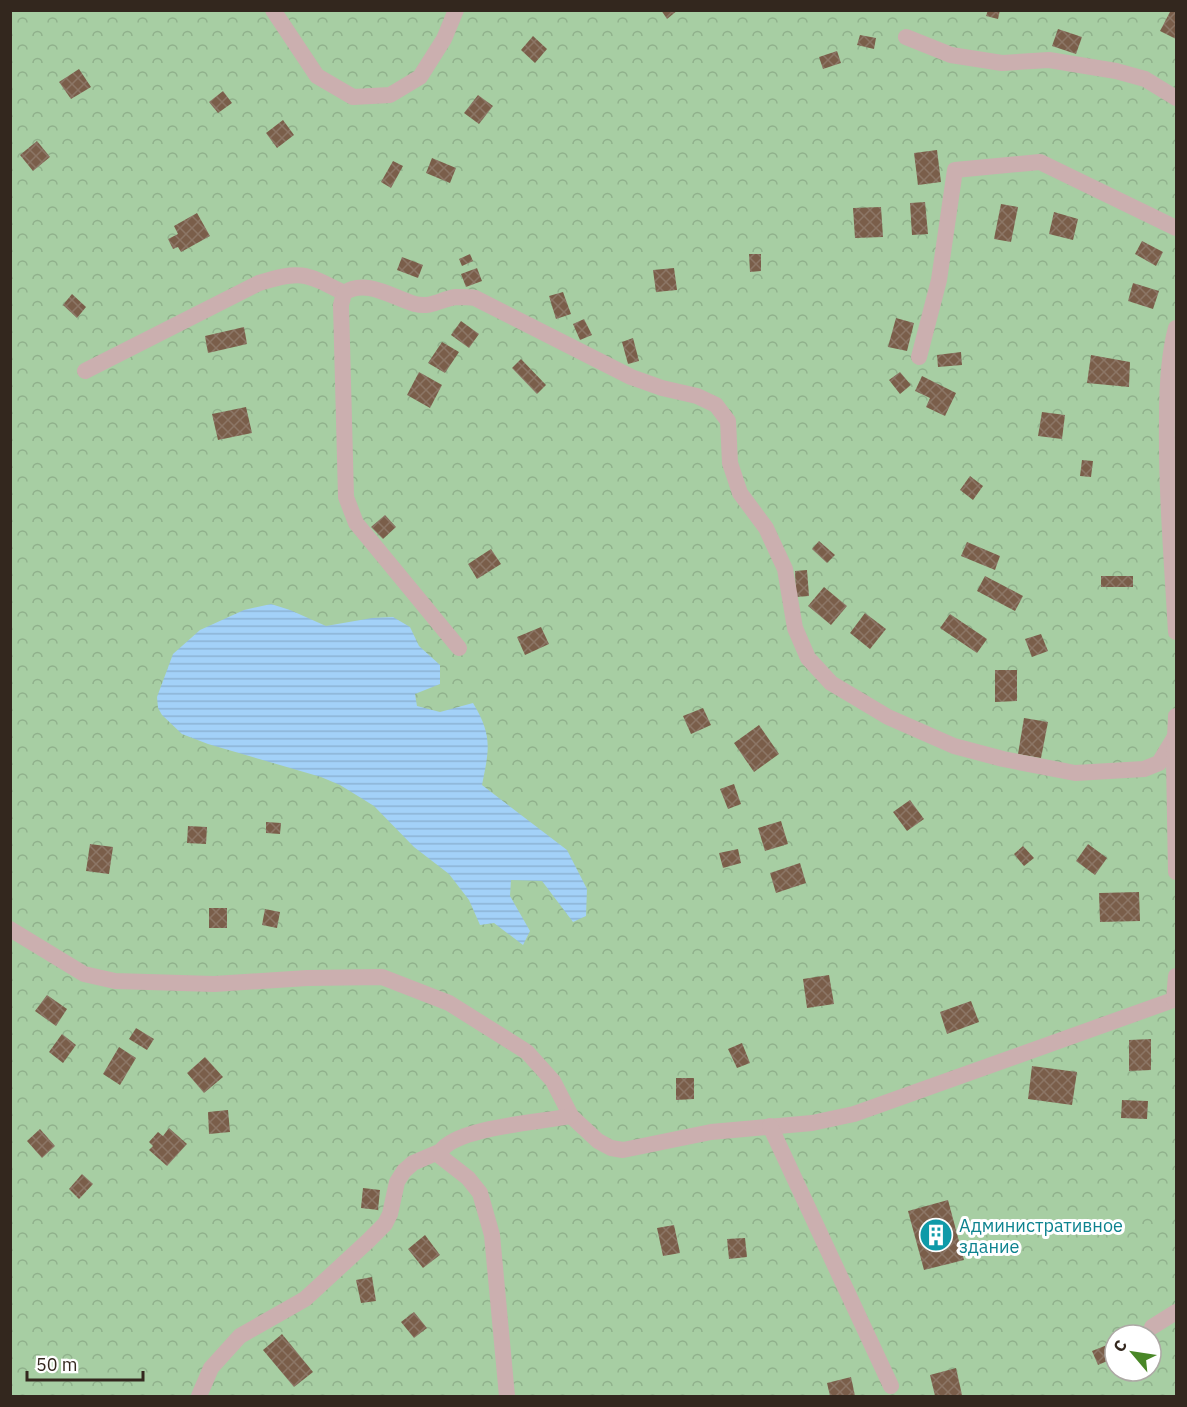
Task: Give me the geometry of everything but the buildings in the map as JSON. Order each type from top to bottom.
[{"type":"street","points":[[273,10],[317,76],[353,97],[390,95],[420,77],[444,39],[456,10]]},
{"type":"street","points":[[906,38],[951,55],[1002,63],[1048,60],[1116,71],[1145,79],[1176,98]]},
{"type":"street","points":[[919,357],[939,280],[955,170],[1040,162],[1176,228]]},
{"type":"street","points":[[85,371],[259,283],[286,274],[310,276],[344,293]]},
{"type":"street","points":[[459,648],[356,523],[346,497],[340,305],[344,293],[352,286],[363,286],[417,304],[431,306],[455,297],[475,298],[631,377],[697,396],[716,405],[728,421],[730,463],[740,493],[766,528],[785,569],[795,628],[808,658],[831,683],[888,717],[954,746],[1003,759],[1076,772],[1144,769],[1159,763],[1176,735]]},
{"type":"street","points":[[1176,328],[1172,343],[1167,396],[1166,466],[1176,632]]},
{"type":"street","points":[[1176,716],[1176,872]]},
{"type":"street","points":[[10,929],[84,974],[115,981],[214,984],[307,978],[382,977],[449,1004],[527,1052],[553,1081],[571,1116],[610,1148],[623,1150],[711,1132],[812,1123],[854,1114],[1175,999],[1176,976]]},
{"type":"street","points":[[199,1396],[211,1368],[240,1336],[305,1299],[385,1224],[390,1214],[398,1182],[404,1171],[414,1163],[441,1151],[449,1143],[502,1125],[571,1116]]},
{"type":"street","points":[[770,1126],[891,1386]]},
{"type":"street","points":[[441,1151],[441,1157],[468,1178],[480,1193],[492,1234],[507,1396]]},
{"type":"street","points":[[1158,1323],[1176,1312]]},
{"type":"green space","points":[[10,11],[1176,11],[1176,1396],[11,1396]]},
{"type":"water","points":[[271,604],[326,626],[372,618],[393,617],[410,627],[419,646],[440,665],[440,684],[415,694],[417,706],[440,712],[473,703],[484,725],[488,743],[482,785],[567,850],[587,889],[586,916],[573,922],[542,881],[511,880],[510,896],[530,931],[523,945],[494,923],[480,925],[469,900],[449,874],[414,847],[374,806],[340,785],[321,777],[208,744],[182,734],[162,715],[158,708],[157,697],[173,654],[200,630],[244,610]]},
{"type":"place","name":"Административное здание","points":[[936,1235]]}]
